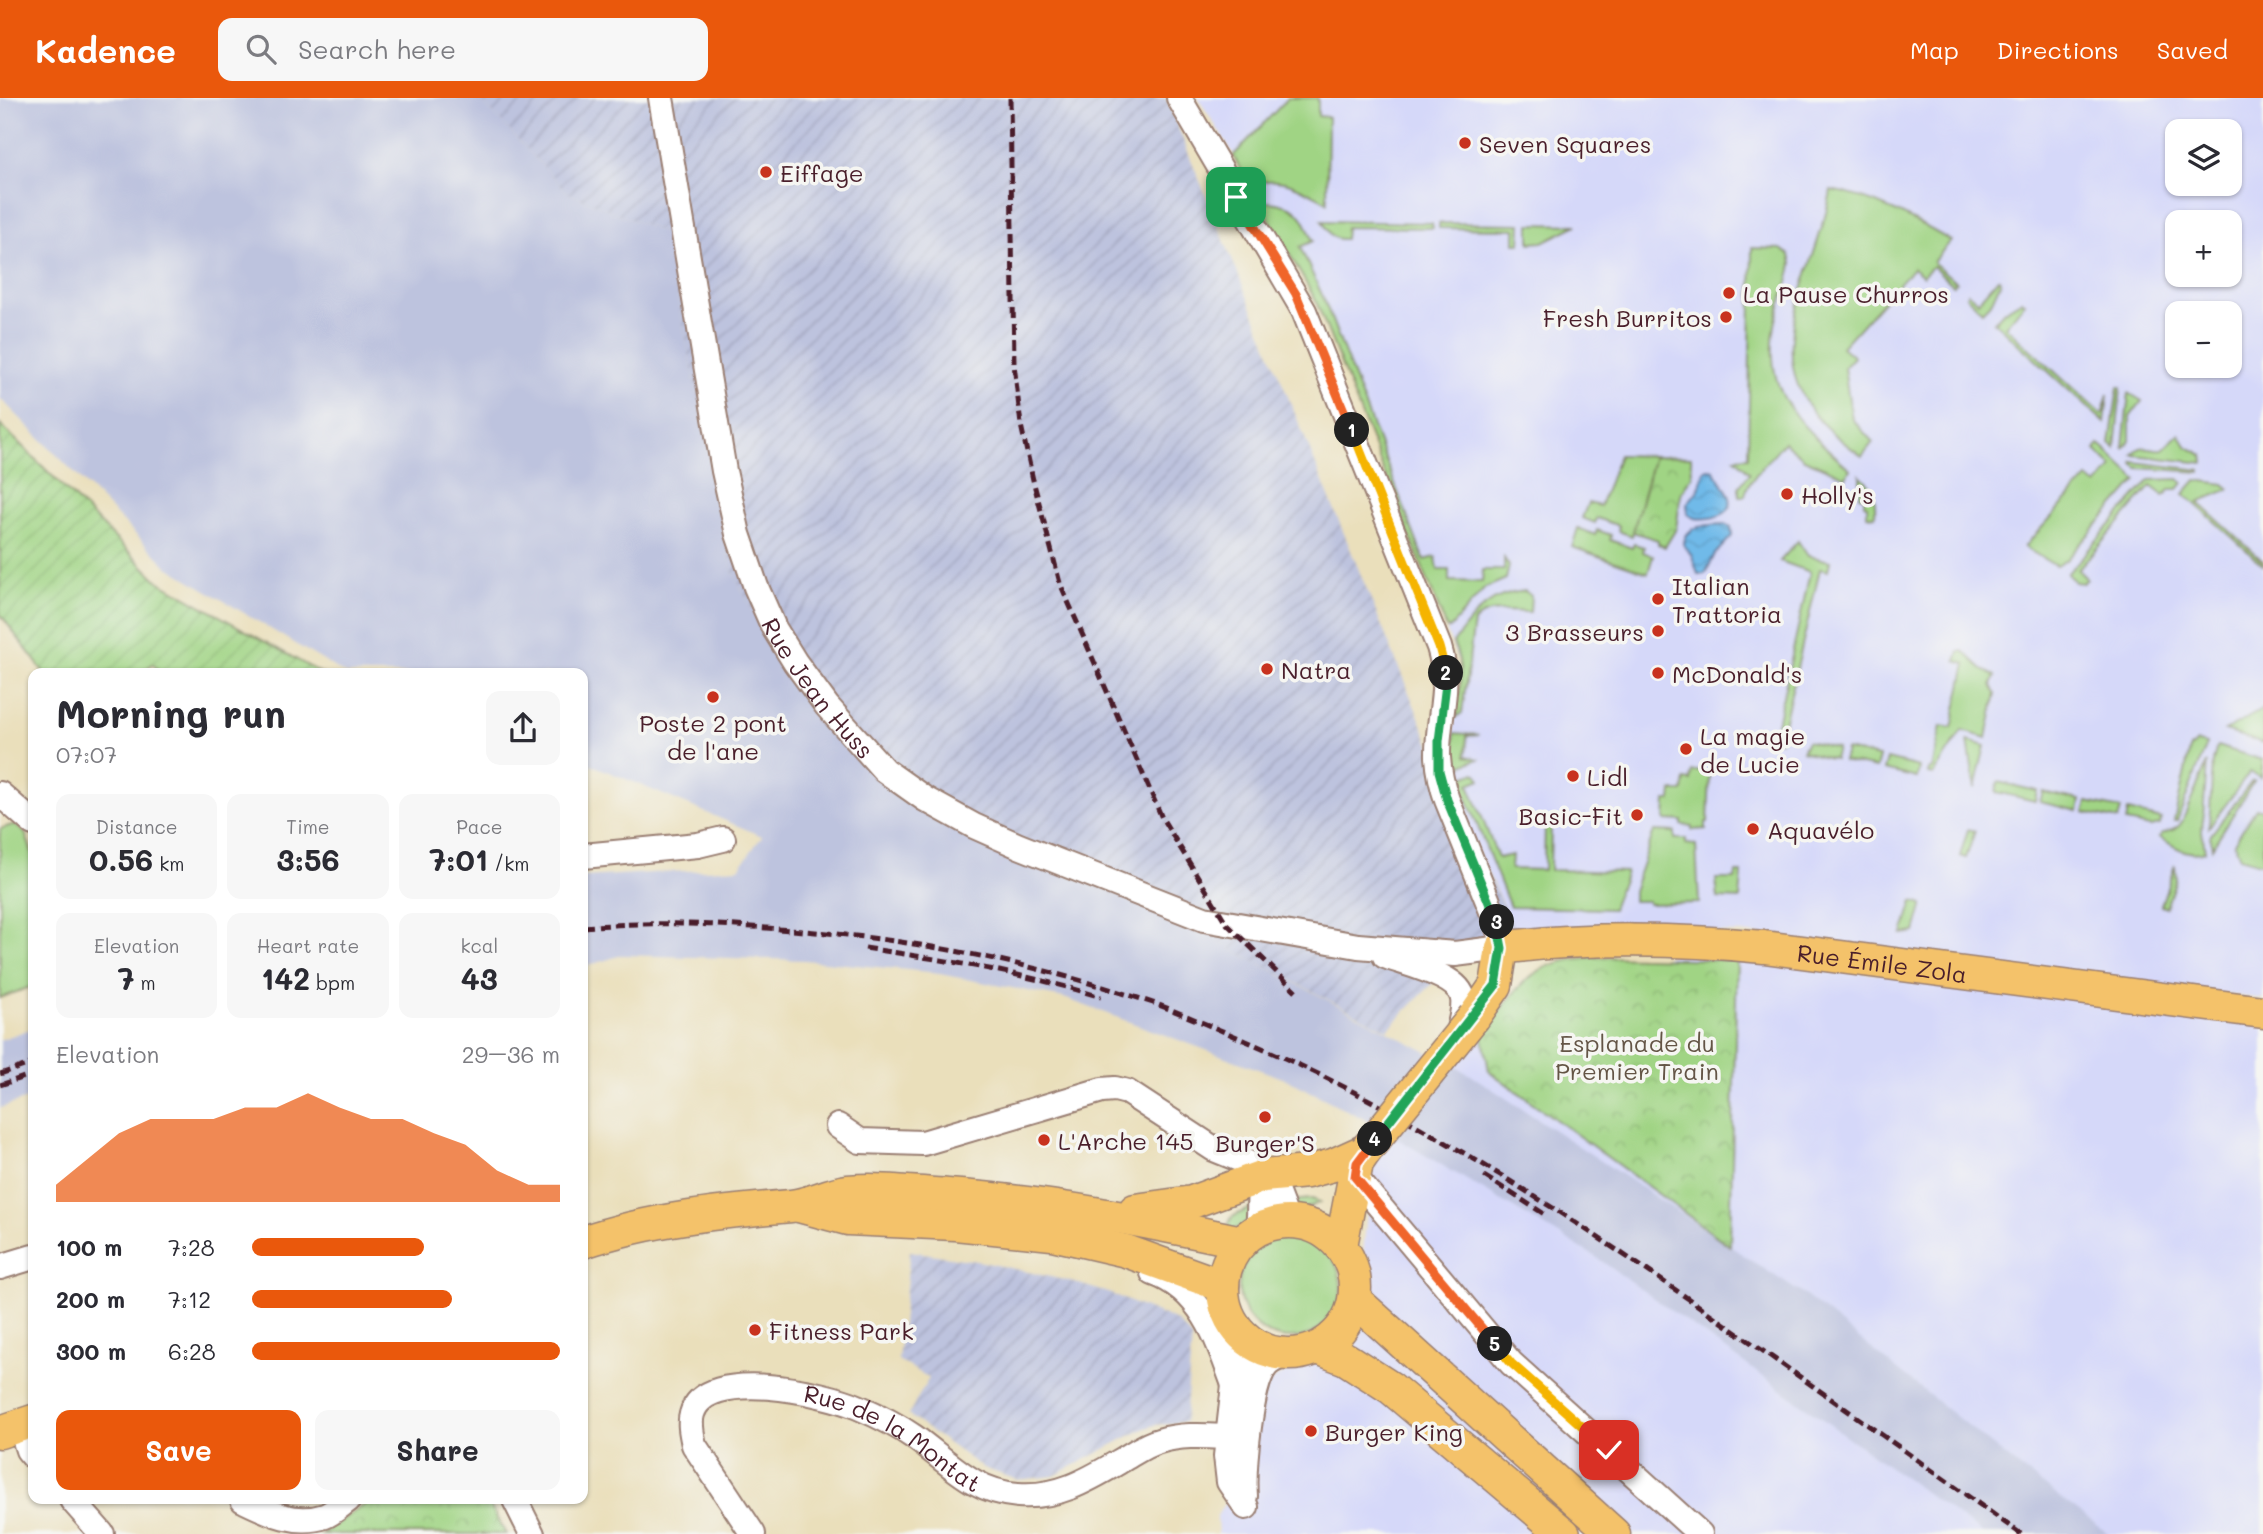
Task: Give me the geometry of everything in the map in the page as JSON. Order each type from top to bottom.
[{"type":"main road","name":"Rue Émile Zola","points":[[1502,948],[1595,942],[1732,944],[2263,1012]]},
{"type":"main road","points":[[1296,1223],[1330,1201],[1464,1020],[1496,985],[1502,948]]},
{"type":"main road","points":[[1052,1220],[1172,1206],[1215,1195],[1263,1176],[1360,1163]]},
{"type":"main road","points":[[1341,1246],[1360,1163]]},
{"type":"main road","points":[[588,1240],[612,1232],[668,1220],[798,1206],[847,1191],[933,1194],[1052,1220],[1126,1251],[1223,1286]]},
{"type":"main road","points":[[1052,1220],[1140,1220],[1249,1237]]},
{"type":"main road","points":[[1296,1223],[1324,1232],[1341,1246],[1351,1262],[1356,1281],[1355,1300],[1348,1320],[1335,1336],[1318,1348],[1285,1354],[1268,1351],[1239,1332],[1224,1303],[1223,1286],[1229,1262],[1249,1237],[1272,1224],[1296,1223]]},
{"type":"main road","points":[[1355,1300],[1614,1534]]},
{"type":"main road","points":[[1318,1348],[1346,1359],[1391,1388],[1564,1534]]},
{"type":"street","name":"Rue Jean Huss","points":[[661,98],[664,131],[724,471],[738,534],[756,587],[774,628],[827,706],[884,770],[925,799],[974,827],[1204,919],[1358,946],[1455,954],[1502,948]]},
{"type":"street","points":[[1180,98],[1304,311],[1439,647],[1445,666],[1446,684],[1439,741],[1441,782],[1500,932],[1502,948]]},
{"type":"street","points":[[0,794],[28,819]]},
{"type":"street","points":[[588,856],[698,845],[723,839]]},
{"type":"street","name":"Rue Jean Huss","points":[[1358,946],[1447,978],[1459,988],[1463,999],[1464,1020]]},
{"type":"street","points":[[838,1126],[860,1140],[923,1143],[1102,1090],[1115,1089],[1127,1092],[1214,1149],[1246,1162],[1273,1184],[1296,1223]]},
{"type":"street","points":[[1214,1149],[1219,1163],[1215,1195]]},
{"type":"street","points":[[1360,1163],[1511,1363],[1700,1534]]},
{"type":"street","points":[[1249,1237],[1260,1219],[1258,1190],[1263,1176]]},
{"type":"street","points":[[1052,1220],[1086,1252],[1167,1278],[1183,1289],[1199,1308],[1218,1340],[1234,1385]]},
{"type":"street","points":[[0,1267],[28,1259]]},
{"type":"street","points":[[1239,1332],[1242,1365],[1234,1385],[1226,1456],[1229,1482],[1246,1507],[1244,1467],[1260,1377],[1265,1366],[1285,1354]]},
{"type":"street","name":"Rue de la Montat","points":[[754,1534],[694,1445],[692,1413],[701,1399],[718,1389],[767,1387],[794,1390],[856,1406],[912,1436],[976,1484],[993,1492],[1038,1495],[1080,1485],[1146,1445],[1160,1440],[1197,1435],[1228,1437]]},
{"type":"street","points":[[18,1426],[28,1450]]},
{"type":"street","points":[[76,1504],[102,1534]]},
{"type":"street","points":[[252,1504],[300,1527],[326,1516],[342,1504]]},
{"type":"street","points":[[517,1504],[532,1534]]},
{"type":"shaded area","points":[[0,98],[479,98],[568,193],[665,233],[731,569],[789,683],[862,762],[956,830],[1204,935],[1471,1075],[1807,1297],[2019,1467],[2109,1534],[1983,1534],[1596,1257],[1366,1120],[1288,1080],[1064,998],[929,972],[804,960],[622,955],[588,965],[588,877],[739,868],[762,836],[588,763],[588,668],[335,668],[168,567],[0,398]]},
{"type":"shaded area","points":[[479,98],[1166,98],[1464,827],[1514,928],[1475,940],[1387,1030],[1204,935],[956,830],[862,762],[789,683],[731,569],[665,233],[568,193]]},
{"type":"shaded area","points":[[1198,98],[2263,98],[2263,999],[1741,933],[1514,928],[1445,782],[1462,672],[1317,286]]},
{"type":"shaded area","points":[[1678,952],[2263,1018],[2263,1534],[1218,1534],[1217,1516],[1226,1501],[1218,1463],[1239,1399],[1356,1332],[1371,1167],[1486,1028]]},
{"type":"shaded area","points":[[28,1030],[28,1099],[0,1108],[0,1040]]},
{"type":"shaded area","points":[[910,1251],[983,1262],[1073,1282],[1111,1294],[1177,1321],[1192,1338],[1185,1422],[1143,1429],[1054,1476],[1018,1480],[983,1468],[908,1415],[929,1378],[898,1360]]},
{"type":"green space","points":[[1288,98],[1318,98],[1318,116],[1328,117],[1327,202],[1281,181],[1250,185],[1233,156]]},
{"type":"green space","points":[[1831,190],[1878,204],[1951,241],[1933,262],[1956,282],[1953,285],[1933,266],[1923,276],[1913,268],[1842,347],[1854,357],[1844,368],[1852,419],[1873,442],[1862,456],[1821,422],[1802,395],[1793,367],[1792,338],[1797,309]]},
{"type":"green space","points":[[1268,202],[1286,205],[1298,212],[1313,241],[1300,247],[1323,297],[1424,560],[1436,557],[1438,570],[1449,570],[1449,581],[1482,582],[1483,570],[1504,570],[1504,558],[1509,566],[1506,579],[1485,588],[1450,628],[1447,629],[1315,299],[1261,204]]},
{"type":"green space","points":[[1322,221],[1432,223],[1433,228],[1346,227],[1345,239],[1340,239],[1331,235]]},
{"type":"green space","points":[[1439,223],[1521,224],[1520,243],[1515,243],[1515,229],[1439,228]]},
{"type":"green space","points":[[1530,224],[1577,225],[1543,242],[1530,243]]},
{"type":"green space","points":[[1752,248],[1781,249],[1790,255],[1791,271],[1775,325],[1775,372],[1781,391],[1802,424],[1850,469],[1846,477],[1804,459],[1784,442],[1755,476],[1745,496],[1739,496],[1739,487],[1750,473],[1735,458],[1748,457]]},
{"type":"green space","points":[[1998,278],[2001,281],[1992,301],[1982,311],[1966,296],[1968,293],[1978,301]]},
{"type":"green space","points":[[2022,300],[2025,303],[2005,326],[2102,415],[2108,394],[2105,423],[1994,322],[2004,311]]},
{"type":"green space","points":[[2118,387],[2121,387],[2115,448],[2110,444]]},
{"type":"green space","points":[[2129,393],[2142,401],[2130,417],[2130,441],[2124,448],[2123,447]]},
{"type":"green space","points":[[0,424],[158,581],[311,668],[156,668],[153,664],[147,668],[40,668],[0,614]]},
{"type":"green space","points":[[2179,434],[2188,447],[2203,455],[2204,463],[2133,455],[2143,447],[2163,449]]},
{"type":"green space","points":[[2099,444],[2137,480],[2066,560],[2056,566],[2024,547],[2087,478],[2097,485],[2113,467],[2095,450]]},
{"type":"green space","points":[[1619,455],[1654,456],[1632,536],[1618,531],[1619,526],[1597,518],[1595,523],[1582,518],[1588,503],[1600,506]]},
{"type":"green space","points":[[1654,456],[1691,457],[1692,476],[1681,494],[1676,529],[1665,547],[1658,544],[1658,540],[1633,532]]},
{"type":"green space","points":[[2134,462],[2201,470],[2201,472],[2138,468]]},
{"type":"green space","points":[[1860,475],[1873,493],[1875,516],[1867,515],[1867,505],[1864,504],[1864,497],[1860,496]]},
{"type":"green space","points":[[2178,479],[2183,483],[2178,489],[2171,489],[2164,496],[2151,486],[2078,570],[2087,579],[2083,583],[2075,582],[2067,574],[2150,480]]},
{"type":"green space","points":[[2196,480],[2224,484],[2230,489],[2198,502],[2263,561],[2263,565],[2184,494]]},
{"type":"green space","points":[[1578,528],[1595,535],[1597,530],[1611,535],[1610,540],[1632,548],[1634,544],[1644,547],[1643,552],[1653,556],[1648,573],[1572,547]]},
{"type":"green space","points":[[1798,541],[1808,556],[1830,561],[1828,571],[1820,569],[1780,741],[1770,739],[1771,733],[1775,733],[1810,572],[1780,561]]},
{"type":"green space","points":[[1525,591],[1531,596],[1530,612],[1492,612],[1474,622],[1462,713],[1456,717],[1460,670],[1453,643],[1475,615],[1491,602]]},
{"type":"green space","points":[[1963,651],[1981,668],[1995,676],[1992,685],[1996,694],[1987,738],[1962,731],[1933,775],[1928,774],[1929,769],[1932,769],[1941,726],[1952,728],[1966,664],[1956,661],[1959,652]]},
{"type":"green space","points":[[2263,709],[2263,743],[2225,731]]},
{"type":"green space","points":[[1455,733],[1479,735],[1467,736],[1466,756],[1478,759],[1455,768],[1452,758]]},
{"type":"green space","points":[[1807,741],[1837,748],[1834,759],[1802,751]]},
{"type":"green space","points":[[1968,741],[1985,746],[1975,788]]},
{"type":"green space","points":[[2197,742],[2207,744],[2177,821],[2174,821],[2190,749]]},
{"type":"green space","points":[[2217,746],[2263,760],[2261,778],[2250,772],[2209,827],[2213,761]]},
{"type":"green space","points":[[1846,750],[1879,757],[1876,768],[1843,761]]},
{"type":"green space","points":[[1887,759],[1919,767],[1917,778],[1884,770]]},
{"type":"green space","points":[[2207,763],[2202,831],[2205,851],[2186,852],[2159,837],[2182,822]]},
{"type":"green space","points":[[1692,772],[1710,772],[1708,822],[1706,829],[1692,830],[1692,826],[1682,825],[1682,821],[1665,820],[1666,801],[1671,801],[1672,791],[1683,791],[1685,780],[1691,781]]},
{"type":"green space","points":[[1473,773],[1481,779],[1469,784],[1498,858],[1512,855],[1511,869],[1544,870],[1545,824],[1551,824],[1550,870],[1626,872],[1612,909],[1510,907],[1459,779]]},
{"type":"green space","points":[[2254,781],[2212,848],[2210,836]]},
{"type":"green space","points":[[1998,782],[2037,791],[2035,801],[1996,792]]},
{"type":"green space","points":[[2043,792],[2080,800],[2078,811],[2040,802]]},
{"type":"green space","points":[[2087,802],[2121,809],[2118,820],[2084,812]]},
{"type":"green space","points":[[2256,808],[2263,810],[2263,864],[2240,857],[2234,843]]},
{"type":"green space","points":[[2128,811],[2161,819],[2160,825],[2150,827],[2126,822]]},
{"type":"green space","points":[[15,824],[25,833],[28,841],[28,988],[0,998],[0,829]]},
{"type":"green space","points":[[1968,829],[1975,831],[1966,858],[1960,856]]},
{"type":"green space","points":[[1654,831],[1675,832],[1675,839],[1686,839],[1686,844],[1696,845],[1699,903],[1648,904],[1648,901],[1633,901],[1633,891]]},
{"type":"green space","points":[[2175,865],[2176,879],[2166,907],[2161,905]]},
{"type":"green space","points":[[1736,873],[1742,873],[1740,899],[1718,898],[1716,879],[1735,879]]},
{"type":"green space","points":[[1913,901],[1923,904],[1915,932],[1903,934]]},
{"type":"green space","name":"Esplanade du Premier Train","points":[[1602,957],[1737,960],[1730,1246],[1489,1071],[1482,1033],[1520,987],[1531,976],[1559,962]]},
{"type":"green space","points":[[1312,1199],[1320,1202],[1303,1210],[1295,1210],[1289,1201]]},
{"type":"green space","points":[[1252,1207],[1244,1225],[1225,1231],[1232,1217]]},
{"type":"green space","points":[[1290,1236],[1319,1244],[1333,1258],[1341,1287],[1333,1316],[1319,1330],[1290,1338],[1261,1330],[1247,1316],[1239,1287],[1247,1258],[1261,1244]]},
{"type":"green space","points":[[366,1504],[489,1504],[506,1534],[321,1534]]},
{"type":"water","points":[[1714,470],[1731,502],[1726,512],[1720,515],[1694,518],[1688,514],[1687,504],[1699,489],[1704,471]]},
{"type":"water","points":[[1726,524],[1731,527],[1732,536],[1715,554],[1705,574],[1698,574],[1692,556],[1684,545],[1685,538],[1693,529]]},
{"type":"railway","points":[[1010,98],[1014,364],[1021,425],[1060,583],[1162,818],[1227,924],[1296,991]]},
{"type":"railway","points":[[588,927],[661,924],[739,926],[838,934],[929,947],[1064,976],[1162,1006],[1220,1030],[1348,1089],[1410,1122],[1530,1194],[1706,1311],[2021,1534]]},
{"type":"railway","points":[[865,948],[1014,974],[1101,997]]},
{"type":"railway","points":[[0,1074],[28,1065]]},
{"type":"railway","points":[[0,1085],[28,1076]]},
{"type":"railway","points":[[1484,1176],[1546,1215]]},
{"type":"place","name":"Seven Squares","points":[[1465,143]]},
{"type":"place","name":"Eiffage","points":[[766,172]]},
{"type":"place","name":"La Pause Churros","points":[[1729,293]]},
{"type":"place","name":"Fresh Burritos","points":[[1726,317]]},
{"type":"place","name":"Holly's","points":[[1787,494]]},
{"type":"place","name":"Italian Trattoria","points":[[1658,599]]},
{"type":"place","name":"3 Brasseurs","points":[[1658,631]]},
{"type":"place","name":"Natra","points":[[1267,669]]},
{"type":"place","name":"McDonald's","points":[[1658,673]]},
{"type":"place","name":"Poste 2 pont de l'ane","points":[[713,697]]},
{"type":"place","name":"La magie de Lucie","points":[[1686,749]]},
{"type":"place","name":"Lidl","points":[[1573,776]]},
{"type":"place","name":"Basic-Fit","points":[[1637,815]]},
{"type":"place","name":"Aquavélo","points":[[1753,829]]},
{"type":"place","name":"Burger'S","points":[[1265,1117]]},
{"type":"place","name":"L'Arche 145","points":[[1044,1140]]},
{"type":"place","name":"Fitness Park","points":[[755,1330]]},
{"type":"place","name":"Burger King","points":[[1311,1431]]},
{"type":"route","points":[[1236,197],[1287,278],[1304,311],[1439,647],[1445,666],[1446,684],[1438,756],[1441,782],[1500,932],[1502,948],[1496,985],[1474,1017],[1366,1150],[1357,1163],[1355,1177],[1511,1363],[1609,1450]]}]
